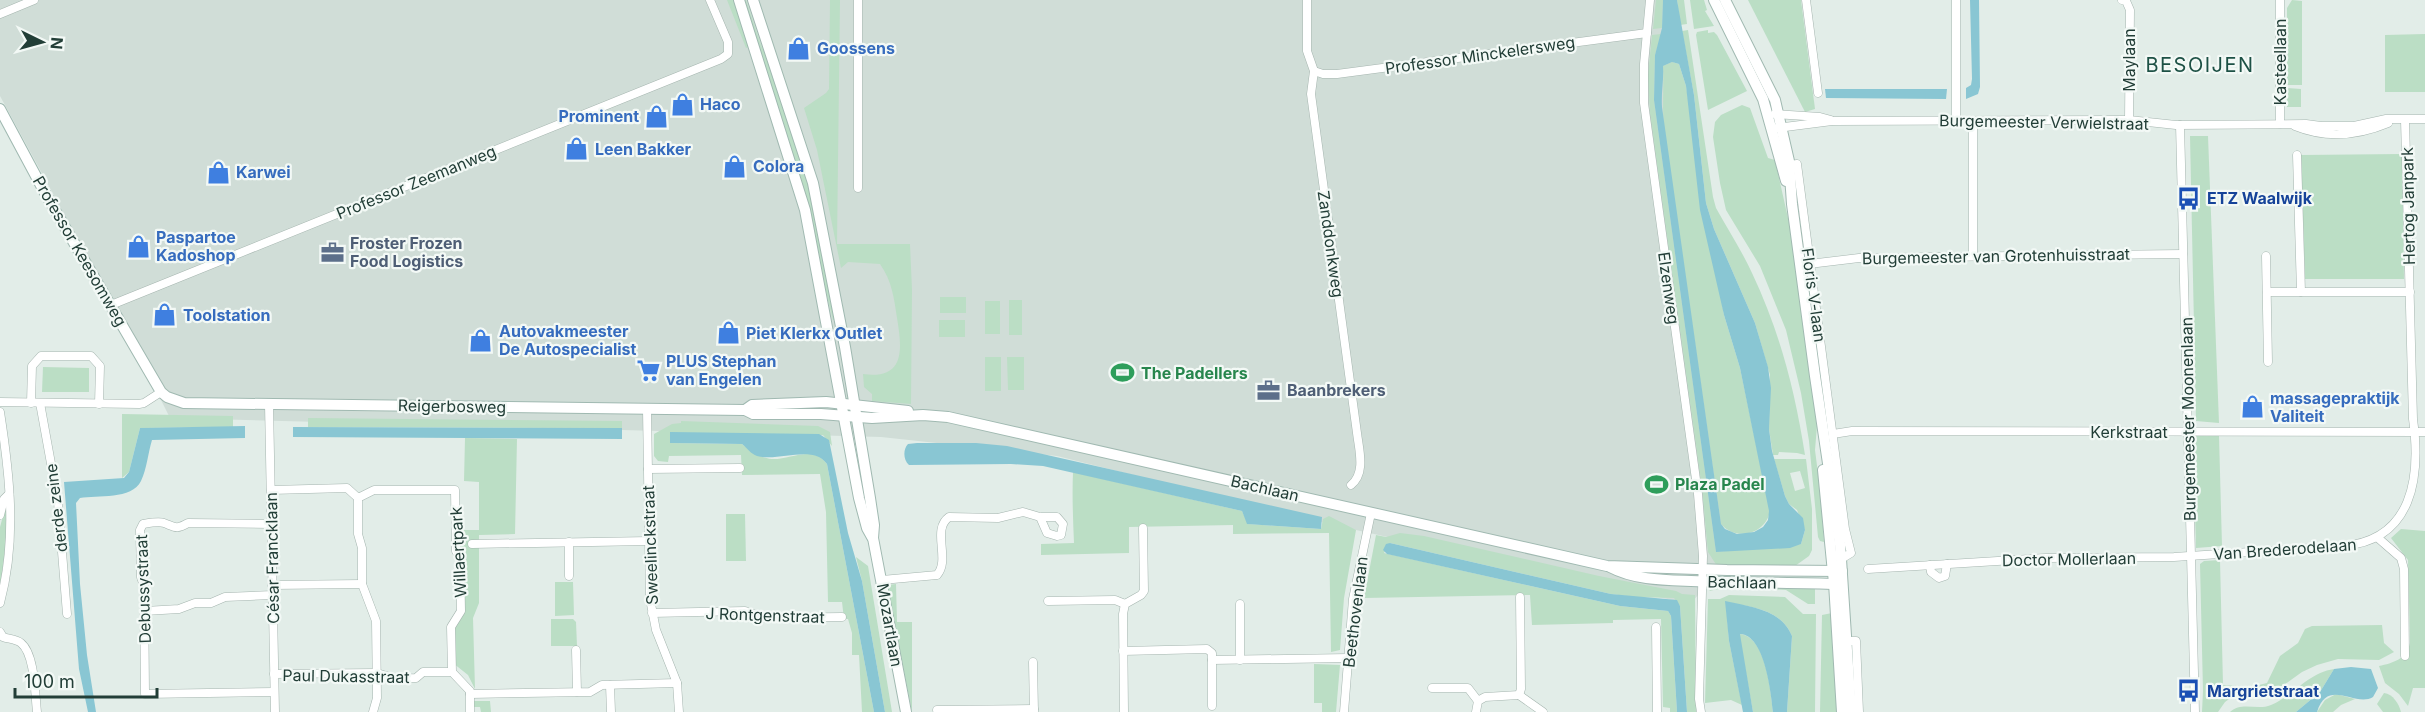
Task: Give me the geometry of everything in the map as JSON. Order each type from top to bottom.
[{"type":"street","points":[[0,14],[34,0]]},
{"type":"street","name":"Professor Zeemanweg","points":[[111,305],[721,59],[728,54],[728,42],[711,0]]},
{"type":"street","name":"Mozartlaan","points":[[739,0],[805,210],[859,498],[867,528],[873,538]]},
{"type":"street","name":"Mozartlaan","points":[[753,0],[813,183],[854,405],[874,525],[873,538],[906,712]]},
{"type":"street","points":[[858,0],[858,188]]},
{"type":"street","name":"Zanddonkweg","points":[[1307,0],[1307,51],[1314,71],[1311,94],[1357,433],[1360,468],[1358,480],[1351,485]]},
{"type":"street","name":"Elzenweg","points":[[1650,0],[1644,103],[1698,494],[1702,575],[1699,699],[1701,712]]},
{"type":"street","name":"Floris V-laan","points":[[1714,0],[1773,114]]},
{"type":"street","name":"Floris V-laan","points":[[1725,0],[1768,84],[1786,166],[1821,419]]},
{"type":"street","points":[[1806,0],[1818,93]]},
{"type":"street","points":[[1956,0],[1956,121]]},
{"type":"street","name":"Kasteellaan","points":[[2280,0],[2280,124]]},
{"type":"street","name":"Maylaan","points":[[2124,1],[2130,10],[2129,120]]},
{"type":"street","name":"Professor Minckelersweg","points":[[1314,71],[1323,74],[1337,74],[1647,33]]},
{"type":"street","name":"Professor Keesomweg","points":[[0,109],[45,193],[161,392]]},
{"type":"street","name":"Burgemeester Verwielstraat","points":[[1773,114],[1832,121],[2129,120],[2180,125],[2291,124],[2320,134],[2357,134],[2396,119],[2425,119]]},
{"type":"street","name":"Hertog Janpark","points":[[2405,120],[2415,432]]},
{"type":"street","name":"Burgemeester Verwielstraat","points":[[1777,128],[1832,121]]},
{"type":"street","points":[[1973,121],[1973,256]]},
{"type":"street","name":"Burgemeester Moonenlaan","points":[[2180,125],[2195,712]]},
{"type":"street","points":[[2297,155],[2301,292]]},
{"type":"street","name":"Floris V-laan","points":[[1786,166],[1797,164],[1845,529],[1851,553],[1841,559]]},
{"type":"street","name":"Burgemeester van Grotenhuisstraat","points":[[1809,264],[1852,258],[2183,254]]},
{"type":"street","points":[[2266,256],[2268,362]]},
{"type":"street","points":[[2267,292],[2410,292]]},
{"type":"street","name":"derde zeine","points":[[67,614],[58,502],[36,403],[32,366],[40,356],[91,356],[100,366],[99,404]]},
{"type":"street","points":[[0,402],[144,403],[161,392]]},
{"type":"street","name":"Reigerbosweg","points":[[161,392],[167,397],[184,403],[745,410],[753,414],[856,418]]},
{"type":"street","name":"Reigerbosweg","points":[[745,410],[752,405],[842,403],[854,405]]},
{"type":"street","name":"César Francklaan","points":[[269,404],[275,712]]},
{"type":"street","name":"Bachlaan","points":[[854,405],[911,411],[923,415]]},
{"type":"street","name":"Sweelinckstraat","points":[[647,409],[652,614],[677,683],[679,712]]},
{"type":"street","points":[[0,412],[11,511],[11,551],[0,603]]},
{"type":"street","name":"Bachlaan","points":[[856,418],[923,415],[989,425],[1607,566],[1624,574],[1651,579],[1702,575],[1838,571]]},
{"type":"street","points":[[1821,419],[1841,559],[1838,571]]},
{"type":"street","points":[[1821,419],[1839,584],[1842,712]]},
{"type":"street","name":"Kerkstraat","points":[[1833,434],[1852,431],[2425,432]]},
{"type":"street","name":"Van Brederodelaan","points":[[2191,556],[2356,545],[2378,538],[2397,520],[2409,500],[2416,469],[2415,432]]},
{"type":"street","points":[[648,469],[740,468]]},
{"type":"street","points":[[271,490],[347,488],[358,498],[362,584],[376,621],[377,698],[373,712]]},
{"type":"street","name":"Willaertpark","points":[[358,498],[374,490],[455,490],[456,551],[460,557],[461,610],[451,627],[452,672]]},
{"type":"street","points":[[0,515],[4,499],[9,494]]},
{"type":"street","points":[[882,580],[937,575],[941,566],[942,528],[944,521],[949,517],[998,518],[1023,512],[1040,517]]},
{"type":"street","name":"Beethovenlaan","points":[[1344,712],[1356,577],[1371,513]]},
{"type":"street","name":"Debussystraat","points":[[271,524],[188,523],[179,528],[171,528],[164,523],[143,524],[140,530],[140,542],[145,611],[145,693],[274,692]]},
{"type":"street","points":[[1125,712],[1123,614],[1125,604],[1144,591],[1143,528]]},
{"type":"street","name":"Van Brederodelaan","points":[[2378,538],[2401,558],[2404,569],[2405,656]]},
{"type":"street","points":[[471,544],[649,541]]},
{"type":"street","points":[[569,542],[569,576]]},
{"type":"street","name":"Doctor Mollerlaan","points":[[1868,569],[2046,558],[2191,556]]},
{"type":"street","name":"Doctor Mollerlaan","points":[[1930,565],[1931,572],[1939,578],[1944,576],[1947,564]]},
{"type":"street","name":"Bachlaan","points":[[1702,575],[1839,584]]},
{"type":"street","points":[[273,585],[362,584]]},
{"type":"street","points":[[145,611],[179,609],[195,603],[211,603],[225,597],[273,596]]},
{"type":"street","points":[[1518,696],[1521,689],[1520,597]]},
{"type":"street","points":[[1048,601],[1115,600],[1125,604]]},
{"type":"street","points":[[1240,604],[1240,660]]},
{"type":"street","name":"J Rontgenstraat","points":[[652,614],[745,611],[765,618],[842,617]]},
{"type":"street","points":[[1656,627],[1658,712]]},
{"type":"street","points":[[0,632],[3,637],[22,644],[27,650],[37,712]]},
{"type":"street","points":[[0,642],[10,640]]},
{"type":"street","points":[[1842,641],[1856,640],[1859,712]]},
{"type":"street","points":[[1842,641],[1851,712]]},
{"type":"street","points":[[1123,651],[1207,649],[1212,657],[1212,706]]},
{"type":"street","points":[[576,650],[577,692]]},
{"type":"street","points":[[1212,657],[1240,660],[1348,658]]},
{"type":"street","points":[[937,710],[1034,710],[1033,662]]},
{"type":"street","name":"Paul Dukasstraat","points":[[274,674],[377,674],[396,679],[416,678],[423,672],[452,672]]},
{"type":"street","points":[[452,672],[470,691],[470,712]]},
{"type":"street","points":[[470,694],[590,692],[602,685],[677,683]]},
{"type":"street","points":[[610,685],[610,712]]},
{"type":"street","points":[[1431,688],[1468,688],[1478,701],[1476,712]]},
{"type":"street","points":[[1478,701],[1485,697],[1518,696],[1543,712]]},
{"type":"shaded area","points":[[0,0],[1667,0],[1727,563],[1690,604],[1329,524],[1057,456],[881,437],[170,418],[115,308],[0,96]]},
{"type":"green space","points":[[727,0],[736,0],[752,46],[746,48]]},
{"type":"green space","points":[[742,0],[746,0],[761,45],[776,78],[808,178],[836,320],[833,320],[791,146]]},
{"type":"green space","points":[[830,0],[840,0],[837,244],[910,244],[911,404],[872,401],[872,394],[864,387],[863,374],[877,375],[887,372],[898,360],[899,329],[890,283],[880,264],[848,262],[841,268],[817,150],[804,108],[829,89]]},
{"type":"green space","points":[[1656,0],[1663,0],[1662,28],[1653,29]]},
{"type":"green space","points":[[1677,0],[1684,0],[1687,24],[1680,25]]},
{"type":"green space","points":[[1690,0],[1704,0],[1707,10],[1705,11],[1714,26],[1694,29]]},
{"type":"green space","points":[[1748,0],[1801,0],[1815,109],[1805,112]]},
{"type":"green space","points":[[2292,0],[2302,1],[2302,85],[2287,85],[2287,8]]},
{"type":"green space","points":[[1688,30],[1716,208],[1748,265],[1771,317],[1791,385],[1805,455],[1779,452],[1778,455],[1773,455],[1769,429],[1770,375],[1755,323],[1714,229],[1706,203],[1694,95],[1682,31]]},
{"type":"green space","points":[[1708,30],[1708,33],[1714,32],[1717,35],[1747,91],[1708,110],[1696,35],[1697,32]]},
{"type":"green space","points":[[1661,34],[1655,55],[1654,100],[1716,552],[1801,544],[1805,530],[1797,510],[1789,504],[1785,496],[1774,459],[1806,459],[1812,509],[1812,550],[1809,556],[1795,566],[1717,566],[1708,552],[1702,489],[1650,114],[1648,76],[1652,35]],"holes":[[[1800,471],[1805,488],[1795,491],[1790,473]]]},
{"type":"green space","points":[[2425,34],[2425,92],[2385,92],[2385,35]]},
{"type":"green space","points":[[1672,62],[1679,64],[1686,86],[1724,315],[1740,368],[1770,511],[1763,525],[1750,533],[1734,533],[1721,524],[1664,128],[1663,66]]},
{"type":"green space","points":[[2287,88],[2301,89],[2301,107],[2287,107]]},
{"type":"green space","points":[[1742,105],[1750,108],[1768,158],[1775,160],[1790,227],[1817,426],[1815,450],[1824,542],[1818,537],[1809,441],[1801,393],[1786,330],[1760,266],[1726,210],[1720,183],[1713,137],[1715,122],[1721,115]]},
{"type":"green space","points":[[2190,136],[2208,136],[2219,423],[2196,421]]},
{"type":"green space","points":[[2402,154],[2404,279],[2305,279],[2301,155]]},
{"type":"green space","points":[[940,297],[966,297],[966,313],[940,313]]},
{"type":"green space","points":[[1009,300],[1022,300],[1022,335],[1009,335]]},
{"type":"green space","points":[[985,301],[1000,301],[1000,334],[985,334]]},
{"type":"green space","points":[[939,320],[965,320],[965,337],[939,337]]},
{"type":"green space","points":[[985,357],[1001,357],[1001,391],[985,391]]},
{"type":"green space","points":[[1007,357],[1024,357],[1024,390],[1008,390]]},
{"type":"green space","points":[[43,367],[89,368],[89,392],[42,392]]},
{"type":"green space","points":[[122,414],[233,416],[233,427],[140,428],[129,472],[122,478]]},
{"type":"green space","points":[[308,418],[622,421],[622,428],[308,427]]},
{"type":"green space","points":[[681,421],[818,426],[830,432],[832,446],[823,435],[670,443],[742,444],[756,454],[767,458],[779,459],[808,454],[821,458],[827,464],[874,712],[862,712],[859,655],[852,655],[852,633],[848,619],[844,619],[842,602],[828,602],[826,512],[820,474],[742,475],[741,455],[669,456],[668,462],[658,461],[654,456],[654,434],[672,424],[681,423]]},
{"type":"green space","points":[[2193,436],[2219,436],[2222,546],[2196,548]]},
{"type":"green space","points":[[465,438],[517,439],[515,534],[479,535],[479,603],[473,618],[475,689],[468,675],[453,663],[454,623],[463,601],[464,553],[460,544],[460,530],[479,530],[479,482],[464,481]]},
{"type":"green space","points":[[1073,472],[1242,511],[1248,524],[1321,529],[1323,519],[1329,516],[1356,530],[1344,598],[1340,650],[1331,652],[1329,533],[1233,534],[1233,525],[1129,527],[1129,553],[1041,555],[1041,544],[1074,543]]},
{"type":"green space","points":[[6,505],[7,542],[0,586],[0,527]]},
{"type":"green space","points":[[726,514],[745,514],[746,561],[726,561]]},
{"type":"green space","points":[[2401,529],[2425,531],[2425,688],[2413,688],[2408,706],[2399,694],[2385,683],[2379,666],[2403,657],[2410,643],[2408,560],[2391,538]]},
{"type":"green space","points":[[1400,533],[1424,536],[1599,576],[1695,595],[1696,712],[1687,712],[1680,606],[1674,598],[1611,594],[1390,543],[1384,553],[1620,606],[1668,611],[1671,616],[1677,712],[1670,712],[1670,708],[1663,707],[1661,619],[1532,625],[1530,595],[1364,598],[1376,535],[1386,537]]},
{"type":"green space","points":[[856,557],[868,566],[892,712],[885,712]]},
{"type":"green space","points":[[2220,560],[2223,685],[2251,687],[2267,683],[2280,656],[2298,643],[2305,629],[2312,626],[2382,625],[2384,643],[2394,652],[2379,660],[2338,659],[2317,665],[2302,672],[2270,695],[2261,698],[2232,697],[2218,712],[2202,712],[2200,564],[2204,561]]},
{"type":"green space","points":[[555,582],[573,582],[574,615],[555,616]]},
{"type":"green space","points":[[896,584],[897,622],[912,622],[912,712],[887,585]]},
{"type":"green space","points":[[1714,587],[1727,587],[1709,591]]},
{"type":"green space","points":[[1731,587],[1815,588],[1815,604],[1808,604],[1786,590]]},
{"type":"green space","points":[[1729,595],[1785,597],[1803,614],[1816,614],[1815,712],[1787,712],[1792,636],[1787,627],[1781,620],[1764,611],[1726,602],[1729,641],[1742,705],[1731,700],[1705,703],[1708,599],[1720,599]]},
{"type":"green space","points":[[1832,613],[1840,712],[1820,712],[1822,615]]},
{"type":"green space","points":[[551,619],[573,619],[576,622],[577,646],[551,646]]},
{"type":"green space","points":[[1739,634],[1748,637],[1761,654],[1773,712],[1753,712]]},
{"type":"green space","points":[[1314,664],[1340,665],[1336,712],[1322,712],[1322,703],[1314,703]]},
{"type":"green space","points":[[2334,669],[2320,692],[2296,712],[2230,712],[2240,707],[2271,705],[2316,675]]},
{"type":"green space","points":[[2384,693],[2395,700],[2401,712],[2383,712],[2377,704]]},
{"type":"green space","points":[[2336,694],[2355,699],[2341,705],[2333,712],[2317,712],[2325,700]]},
{"type":"green space","points":[[473,701],[490,701],[491,712],[481,712],[480,707],[473,707]]},
{"type":"water","points":[[1663,0],[1677,0],[1694,95],[1706,203],[1714,229],[1755,323],[1768,367],[1771,388],[1769,429],[1772,451],[1785,496],[1789,504],[1803,518],[1805,530],[1801,544],[1790,548],[1716,552],[1654,100],[1655,55],[1662,28]],"holes":[[[1672,62],[1679,64],[1686,86],[1700,210],[1724,315],[1740,368],[1769,511],[1768,520],[1763,527],[1754,532],[1737,534],[1725,529],[1721,524],[1662,107],[1663,66]]]},
{"type":"water","points":[[1970,0],[1979,0],[1980,87],[1978,94],[1966,99],[1966,88],[1971,85],[1972,79]]},
{"type":"water","points":[[1825,89],[1947,89],[1946,99],[1826,98]]},
{"type":"water","points":[[245,426],[245,438],[152,440],[143,476],[136,487],[114,496],[80,498],[76,503],[80,584],[87,655],[96,712],[88,712],[79,669],[64,482],[124,478],[129,472],[140,428]]},
{"type":"water","points":[[293,427],[622,428],[622,439],[293,437]]},
{"type":"water","points":[[670,432],[819,434],[829,440],[848,533],[862,581],[885,712],[874,712],[827,464],[821,458],[813,455],[757,456],[742,444],[670,443]]},
{"type":"water","points":[[976,443],[1007,446],[1322,517],[1321,529],[1247,524],[1242,511],[1043,466],[909,465],[904,454],[905,449],[908,444]]},
{"type":"water","points":[[1390,543],[1611,594],[1677,600],[1680,606],[1687,712],[1677,712],[1671,616],[1668,611],[1620,606],[1387,554],[1383,550],[1386,544]]},
{"type":"water","points":[[1725,601],[1764,611],[1781,620],[1787,627],[1792,636],[1787,712],[1773,712],[1761,654],[1749,637],[1740,634],[1753,712],[1743,712],[1729,641]]},
{"type":"water","points":[[2351,667],[2371,669],[2378,688],[2373,697],[2358,699],[2328,696],[2317,712],[2296,712],[2320,692],[2334,669]]},
{"type":"place","name":"Goossens","points":[[799,48]]},
{"type":"place","name":"Haco","points":[[682,104]]},
{"type":"place","name":"Prominent","points":[[657,116]]},
{"type":"place","name":"Leen Bakker","points":[[577,149]]},
{"type":"place","name":"Colora","points":[[735,166]]},
{"type":"place","name":"Karwei","points":[[218,172]]},
{"type":"place","name":"ETZ Waalwijk","points":[[2189,198]]},
{"type":"place","name":"Paspartoe Kadoshop","points":[[138,246]]},
{"type":"place","name":"Froster Frozen Food Logistics","points":[[332,252]]},
{"type":"place","name":"Toolstation","points":[[165,315]]},
{"type":"place","name":"Piet Klerkx Outlet","points":[[728,333]]},
{"type":"place","name":"Autovakmeester De Autospecialist","points":[[481,340]]},
{"type":"place","name":"PLUS Stephan van Engelen","points":[[648,370]]},
{"type":"place","name":"The Padellers","points":[[1123,373]]},
{"type":"place","name":"Baanbrekers","points":[[1269,390]]},
{"type":"place","name":"massagepraktijk Valiteit","points":[[2252,407]]},
{"type":"place","name":"Plaza Padel","points":[[1657,484]]},
{"type":"place","name":"Margrietstraat","points":[[2189,691]]},
{"type":"district","name":"BESOIJEN","points":[[2200,65]]}]
